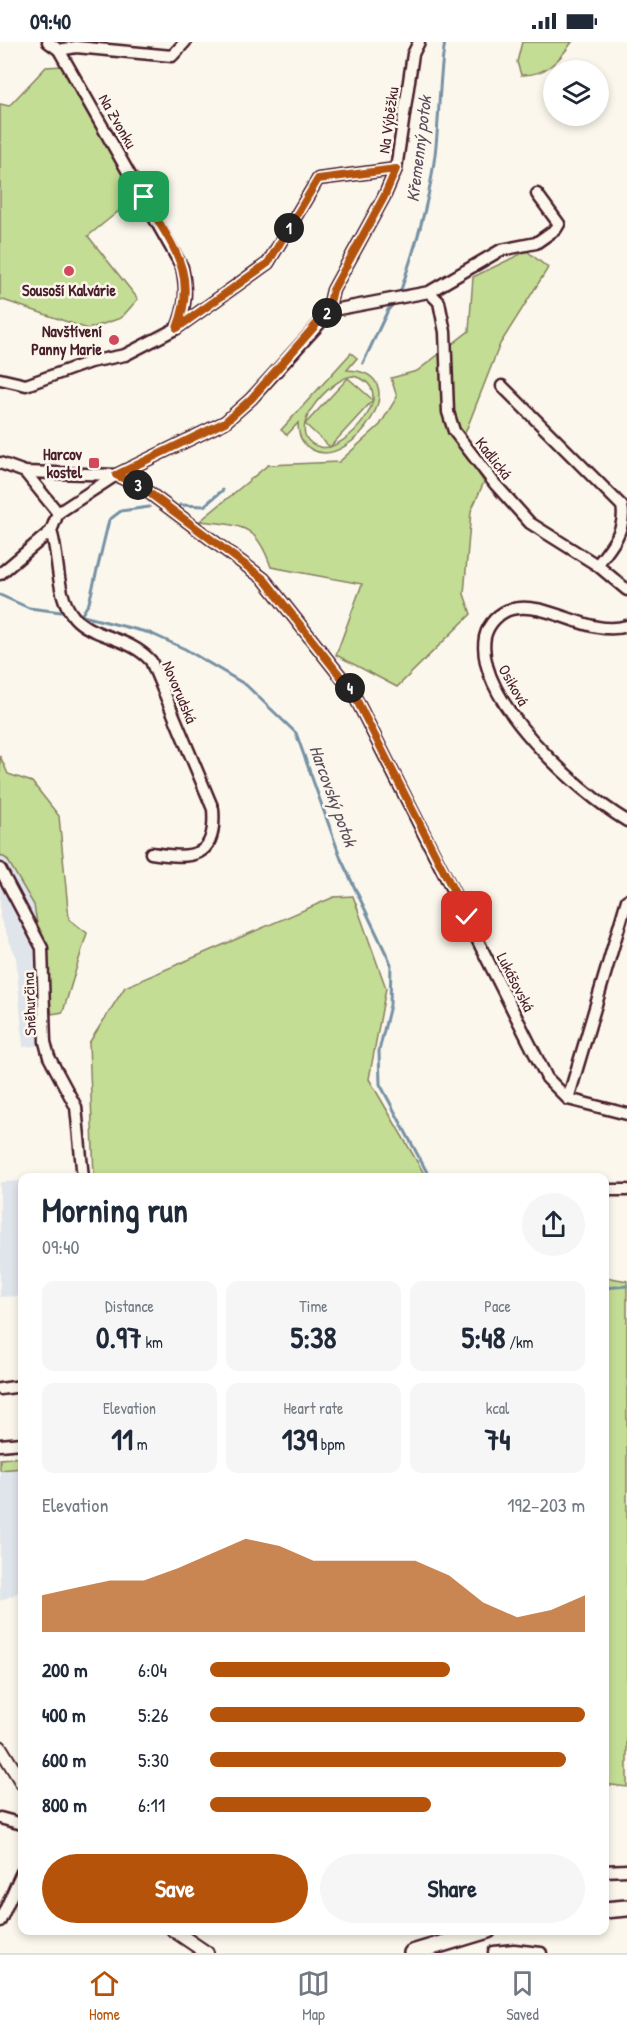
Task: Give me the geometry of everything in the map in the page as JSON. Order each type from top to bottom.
[{"type":"main road","points":[[609,1910],[627,1908]]},
{"type":"main road","points":[[412,1953],[471,1935]]},
{"type":"street","points":[[48,42],[59,51],[76,47],[172,56],[185,42]]},
{"type":"street","name":"Na Výběžku","points":[[58,513],[116,475],[225,422],[251,399],[328,311],[333,290],[384,197],[396,169],[411,65],[419,42]]},
{"type":"street","name":"Na Zvonku","points":[[59,51],[182,267],[187,291],[177,328]]},
{"type":"street","points":[[0,379],[26,385],[90,362],[125,355],[177,328],[268,263],[318,179],[396,169]]},
{"type":"street","points":[[328,311],[429,292],[501,250],[536,243],[556,229],[558,219],[537,194]]},
{"type":"street","name":"Kadlická","points":[[429,292],[439,302],[445,332],[448,412],[454,430],[495,484],[530,523],[597,566],[627,590]]},
{"type":"street","points":[[502,386],[622,506],[626,513],[624,531],[597,566]]},
{"type":"street","points":[[0,463],[25,472],[116,475]]},
{"type":"street","points":[[1,572],[51,531],[58,513],[25,472]]},
{"type":"street","name":"Lukášovská","points":[[116,475],[144,489],[264,579],[352,691],[547,1078],[568,1099]]},
{"type":"street","name":"Novorudská","points":[[51,531],[66,601],[74,618],[92,629],[128,642],[143,651],[151,661],[213,809],[215,830],[208,846],[197,855],[152,853]]},
{"type":"street","name":"Osiková","points":[[627,626],[615,630],[601,628],[532,609],[513,609],[504,612],[491,622],[484,647],[487,668],[495,686],[509,709],[545,754],[565,776],[627,821]]},
{"type":"street","name":"Sněhurčina","points":[[0,869],[42,948],[45,1042],[49,1057],[76,1107],[83,1173]]},
{"type":"street","points":[[627,900],[568,1099],[627,1114]]},
{"type":"street","points":[[609,1190],[627,1190]]},
{"type":"street","points":[[0,1389],[18,1387]]},
{"type":"street","points":[[0,1445],[18,1443]]},
{"type":"street","points":[[0,1747],[18,1776]]},
{"type":"street","points":[[0,1818],[18,1823]]},
{"type":"street","points":[[609,1871],[627,1870]]},
{"type":"street","points":[[0,1921],[18,1881]]},
{"type":"street","points":[[179,1935],[195,1953]]},
{"type":"street","points":[[180,1935],[207,1953]]},
{"type":"street","points":[[494,1952],[514,1950],[542,1953]]},
{"type":"shaded area","points":[[0,855],[7,859],[34,905],[52,1014],[52,1045],[23,1047],[16,957],[0,918]]},
{"type":"shaded area","points":[[18,1181],[18,1296],[0,1297],[0,1182]]},
{"type":"shaded area","points":[[18,1468],[18,1593],[0,1601],[0,1470]]},
{"type":"green space","points":[[522,42],[572,42],[557,60],[543,60],[543,70],[537,73],[521,75],[517,62]]},
{"type":"green space","points":[[63,66],[136,197],[88,236],[138,299],[121,318],[88,329],[0,299],[0,104],[9,106],[46,67]]},
{"type":"green space","points":[[527,251],[548,268],[500,344],[460,446],[484,482],[471,511],[464,594],[471,614],[397,687],[336,655],[362,584],[271,567],[259,542],[246,529],[200,521],[268,465],[339,462],[380,425],[397,397],[391,378],[417,371],[469,331],[473,277]]},
{"type":"green space","points":[[351,353],[357,358],[347,370],[368,375],[378,386],[378,402],[371,419],[344,447],[328,453],[313,450],[301,439],[298,423],[287,435],[281,430]],"holes":[[[353,376],[367,383],[373,393],[371,406],[365,419],[354,431],[342,441],[330,446],[320,447],[308,441],[304,431],[306,420],[312,407],[322,396],[333,386]]]},
{"type":"green space","points":[[348,378],[373,400],[330,447],[305,424]]},
{"type":"green space","points":[[0,756],[8,774],[32,782],[59,816],[69,919],[87,933],[63,1012],[52,1014],[34,905],[7,859],[0,855]]},
{"type":"green space","points":[[353,896],[386,988],[369,1079],[424,1173],[94,1173],[89,1043],[125,987],[334,897]]},
{"type":"green space","points":[[609,1278],[627,1281],[627,1787],[609,1785]]},
{"type":"green space","points":[[18,1457],[18,1468],[0,1470],[0,1459]]},
{"type":"waterway","name":"Křemenný potok","points":[[400,293],[420,228],[431,179],[445,42]]},
{"type":"waterway","name":"Křemenný potok","points":[[363,363],[388,310],[395,302]]},
{"type":"waterway","name":"Křemenný potok","points":[[180,505],[204,506],[223,490]]},
{"type":"waterway","name":"Křemenný potok","points":[[82,614],[89,603],[109,520],[121,511],[149,507]]},
{"type":"waterway","name":"Harcovský potok","points":[[0,595],[29,608],[69,613]]},
{"type":"waterway","name":"Harcovský potok","points":[[75,614],[150,633],[185,649],[246,685],[296,733],[341,859],[391,964],[390,1005],[379,1051],[380,1084],[427,1173]]},
{"type":"waterway","name":"Harcovský potok","points":[[609,1288],[627,1286]]},
{"type":"place","name":"Sousoší Kalvárie","points":[[69,271]]},
{"type":"place","name":"Navštívení Panny Marie","points":[[114,340]]},
{"type":"place","name":"Harcov kostel","points":[[94,463]]},
{"type":"route","points":[[144,197],[182,267],[187,291],[177,328],[268,263],[318,179],[396,169],[384,197],[333,290],[328,311],[320,323],[251,399],[225,422],[116,475],[144,489],[264,579],[352,691],[467,917]]}]
